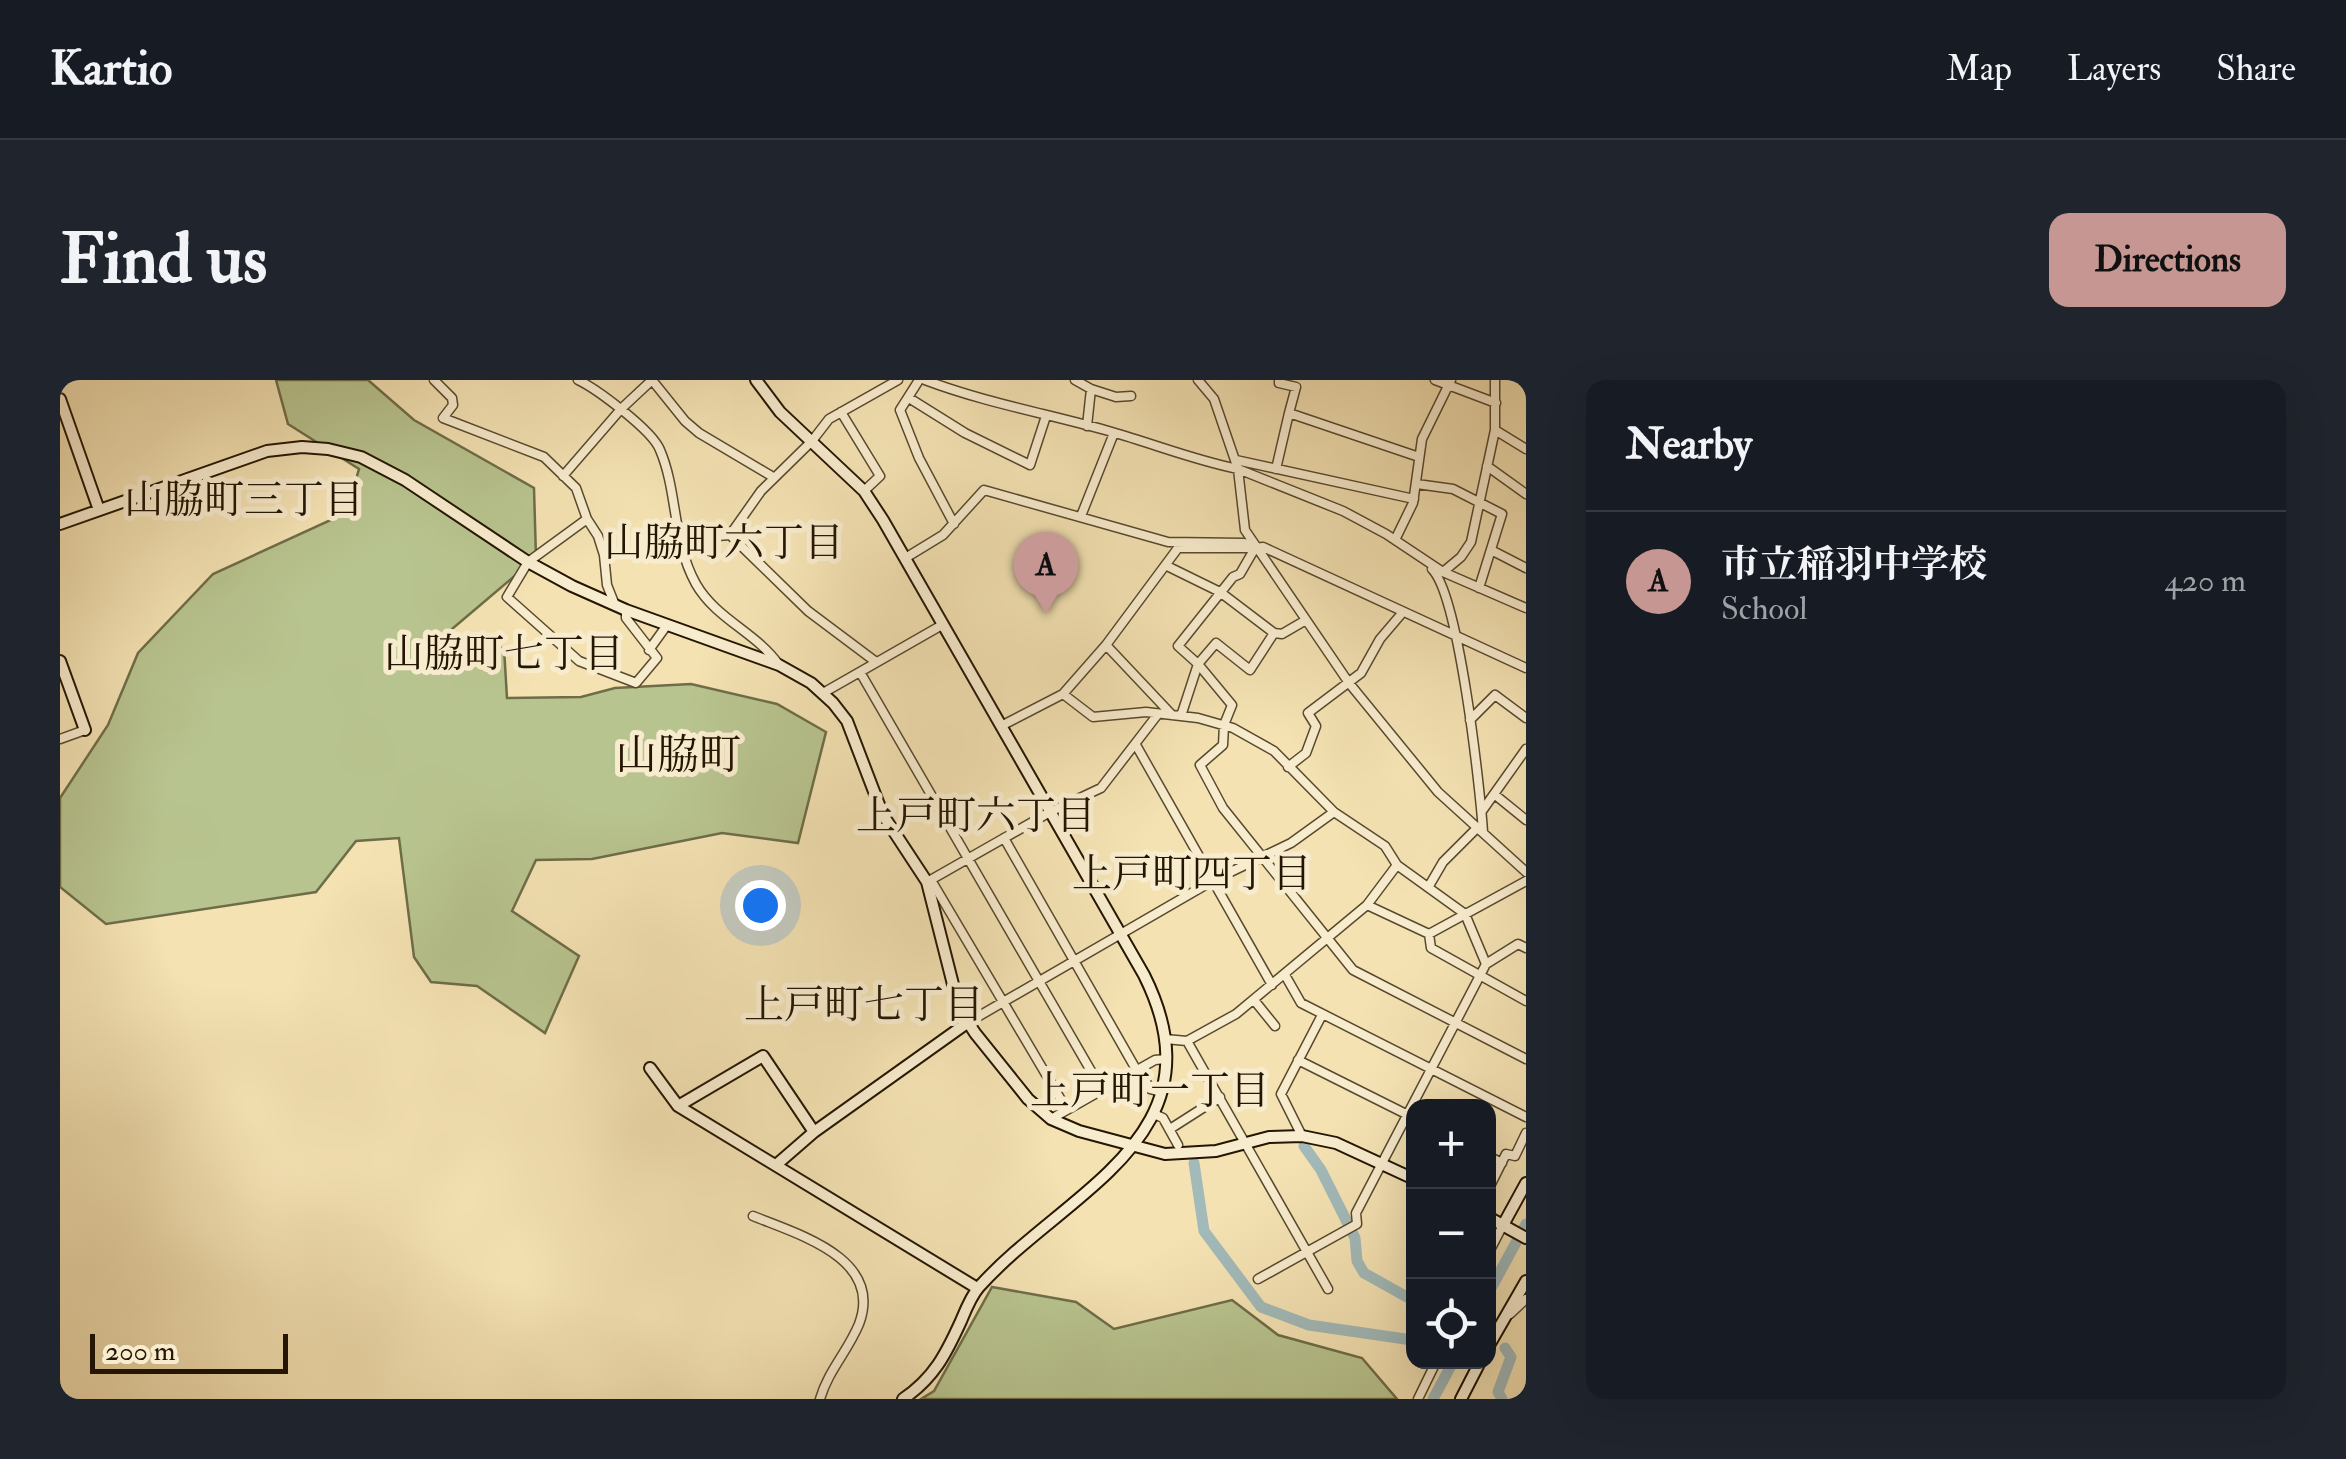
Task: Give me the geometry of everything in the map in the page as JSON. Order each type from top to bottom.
[{"type":"street","points":[[434,380],[452,398],[453,405],[442,418],[549,460],[576,488],[601,546],[606,585],[656,658],[636,683],[579,660],[507,597],[528,562],[587,519]]},
{"type":"street","points":[[578,380],[593,386],[659,445],[688,568],[709,604],[770,653],[779,665]]},
{"type":"street","points":[[564,476],[620,409],[652,380],[699,433],[773,477]]},
{"type":"street","points":[[756,380],[772,404],[864,491],[907,557],[1155,998],[1165,1039],[1161,1092],[1154,1114],[1134,1147],[977,1288],[936,1370],[903,1399]]},
{"type":"street","points":[[730,535],[773,477],[812,441],[828,419],[898,380]]},
{"type":"street","points":[[954,524],[900,410],[925,380],[1114,433],[1190,459],[1276,469],[1414,498]]},
{"type":"street","points":[[1075,380],[1116,397],[1131,396]]},
{"type":"street","points":[[1198,380],[1214,399],[1237,464],[1241,515],[1255,548],[1349,683],[1438,792],[1526,872]]},
{"type":"street","points":[[1276,469],[1296,387],[1278,383],[1279,380]]},
{"type":"street","points":[[1436,380],[1450,382],[1496,403]]},
{"type":"street","points":[[1443,572],[1461,557],[1470,542],[1495,430],[1496,380]]},
{"type":"street","points":[[1395,540],[1414,498],[1422,439],[1450,382]]},
{"type":"street","points":[[1087,426],[1092,389]]},
{"type":"street","points":[[909,398],[965,433],[1030,466],[1046,416]]},
{"type":"street","points":[[60,399],[99,510]]},
{"type":"street","points":[[841,412],[880,476],[864,491]]},
{"type":"street","points":[[1289,413],[1419,457]]},
{"type":"street","points":[[1495,430],[1526,450]]},
{"type":"street","points":[[1080,516],[1114,433]]},
{"type":"street","points":[[60,524],[267,451],[328,449],[382,467],[528,562],[620,608],[797,673],[824,693],[847,721],[883,815],[929,881],[1067,1110]]},
{"type":"street","points":[[1237,464],[1343,511],[1443,572],[1526,608]]},
{"type":"street","points":[[1488,466],[1526,494]]},
{"type":"street","points":[[1417,484],[1453,489],[1502,514],[1479,588]]},
{"type":"street","points":[[907,557],[954,524],[984,490],[1168,542],[1244,543],[1255,548]]},
{"type":"street","points":[[679,539],[730,535],[808,611],[876,662]]},
{"type":"street","points":[[1001,726],[1062,694],[1106,646],[1178,548],[1263,547],[1526,668]]},
{"type":"street","points":[[1255,548],[1240,574],[1220,592],[1178,646],[1232,705],[1224,724],[1222,745],[1200,765],[1224,808],[1353,970],[1526,1059]]},
{"type":"street","points":[[1491,550],[1526,568]]},
{"type":"street","points":[[1422,559],[1437,573],[1454,633],[1481,812],[1480,830],[1443,862],[1429,886]]},
{"type":"street","points":[[1168,566],[1220,592],[1274,633],[1282,634],[1306,620]]},
{"type":"street","points":[[1288,767],[1306,753],[1316,726],[1308,712],[1361,674],[1380,640],[1403,612]]},
{"type":"street","points":[[649,650],[667,625]]},
{"type":"street","points":[[824,693],[942,625]]},
{"type":"street","points":[[1177,716],[1198,664],[1216,643],[1250,670],[1274,633]]},
{"type":"street","points":[[1106,646],[1177,716]]},
{"type":"street","points":[[60,661],[85,730],[60,739]]},
{"type":"street","points":[[860,672],[1102,1090]]},
{"type":"street","points":[[1062,694],[1093,717],[1158,714],[1224,724],[1274,752],[1334,812],[1386,846],[1397,865],[1465,914],[1486,964]]},
{"type":"street","points":[[1470,720],[1495,695],[1526,718]]},
{"type":"street","points":[[929,881],[1100,788],[1158,714]]},
{"type":"street","points":[[1136,745],[1272,985]]},
{"type":"street","points":[[1481,812],[1522,763],[1526,749]]},
{"type":"street","points":[[1494,794],[1526,820]]},
{"type":"street","points":[[776,1165],[814,1132],[967,1023],[1214,880],[1291,843],[1334,812]]},
{"type":"street","points":[[1004,838],[1150,1090],[1161,1092]]},
{"type":"street","points":[[1165,1039],[1187,1042],[1236,1014],[1367,905],[1397,865]]},
{"type":"street","points":[[929,881],[953,993],[967,1023],[1028,1099],[1051,1119],[1079,1131],[1166,1154],[1302,1136],[1336,1143],[1406,1175]]},
{"type":"street","points":[[1429,934],[1526,882]]},
{"type":"street","points":[[1367,905],[1429,934]]},
{"type":"street","points":[[1429,934],[1431,948],[1526,1001]]},
{"type":"street","points":[[1417,1099],[1486,964],[1518,944],[1526,948]]},
{"type":"street","points":[[1285,975],[1301,1003],[1526,1117]]},
{"type":"street","points":[[1254,1000],[1275,1026]]},
{"type":"street","points":[[1302,1136],[1281,1094],[1322,1014]]},
{"type":"street","points":[[1187,1042],[1328,1289]]},
{"type":"street","points":[[678,1106],[763,1056],[814,1132]]},
{"type":"street","points":[[1051,1119],[1155,1060],[1166,1060]]},
{"type":"street","points":[[1298,1060],[1406,1114]]},
{"type":"street","points":[[650,1068],[678,1106],[977,1288]]},
{"type":"street","points":[[1170,1129],[1220,1096]]},
{"type":"street","points":[[1154,1114],[1163,1118],[1178,1146]]},
{"type":"street","points":[[1258,1279],[1357,1224],[1356,1213],[1406,1123]]},
{"type":"street","points":[[1489,1189],[1506,1154],[1515,1156],[1526,1133]]},
{"type":"street","points":[[1496,1160],[1502,1163]]},
{"type":"street","points":[[1496,1239],[1526,1183]]},
{"type":"street","points":[[753,1216],[834,1252],[851,1269],[858,1284],[862,1297],[860,1321],[820,1399]]},
{"type":"street","points":[[1496,1221],[1526,1238]]},
{"type":"street","points":[[1496,1333],[1526,1281]]},
{"type":"street","points":[[1503,1320],[1526,1299]]},
{"type":"street","points":[[1418,1399],[1433,1369]]},
{"type":"street","points":[[1464,1399],[1476,1369]]},
{"type":"green space","points":[[276,380],[368,380],[414,420],[534,488],[536,558],[452,629],[455,646],[504,648],[507,698],[581,697],[615,688],[691,684],[777,704],[826,732],[798,843],[722,833],[592,859],[536,860],[512,911],[579,956],[545,1033],[477,986],[431,982],[414,957],[399,838],[356,841],[316,892],[106,924],[60,887],[60,798],[108,725],[138,653],[213,574],[333,519],[350,500],[359,469],[288,424]]},
{"type":"green space","points":[[992,1287],[1076,1302],[1114,1329],[1232,1300],[1278,1335],[1362,1358],[1397,1399],[921,1399],[934,1391]]},
{"type":"waterway","points":[[1304,1146],[1321,1170],[1355,1238],[1357,1261],[1364,1273],[1406,1297]]},
{"type":"waterway","points":[[1194,1163],[1204,1231],[1261,1307],[1309,1325],[1406,1339]]},
{"type":"waterway","points":[[1496,1279],[1526,1224]]},
{"type":"waterway","points":[[1502,1399],[1498,1392],[1511,1357],[1505,1348]]},
{"type":"waterway","points":[[1433,1399],[1449,1369]]},
{"type":"place","name":"市立稲羽中学校","points":[[1046,614]]},
{"type":"district","name":"山脇町三丁目","points":[[244,500]]},
{"type":"district","name":"山脇町六丁目","points":[[724,543]]},
{"type":"district","name":"山脇町七丁目","points":[[504,654]]},
{"type":"district","name":"山脇町","points":[[678,756]]},
{"type":"district","name":"上戸町六丁目","points":[[976,816]]},
{"type":"district","name":"上戸町四丁目","points":[[1192,874]]},
{"type":"district","name":"上戸町七丁目","points":[[864,1005]]},
{"type":"district","name":"上戸町一丁目","points":[[1150,1091]]}]
